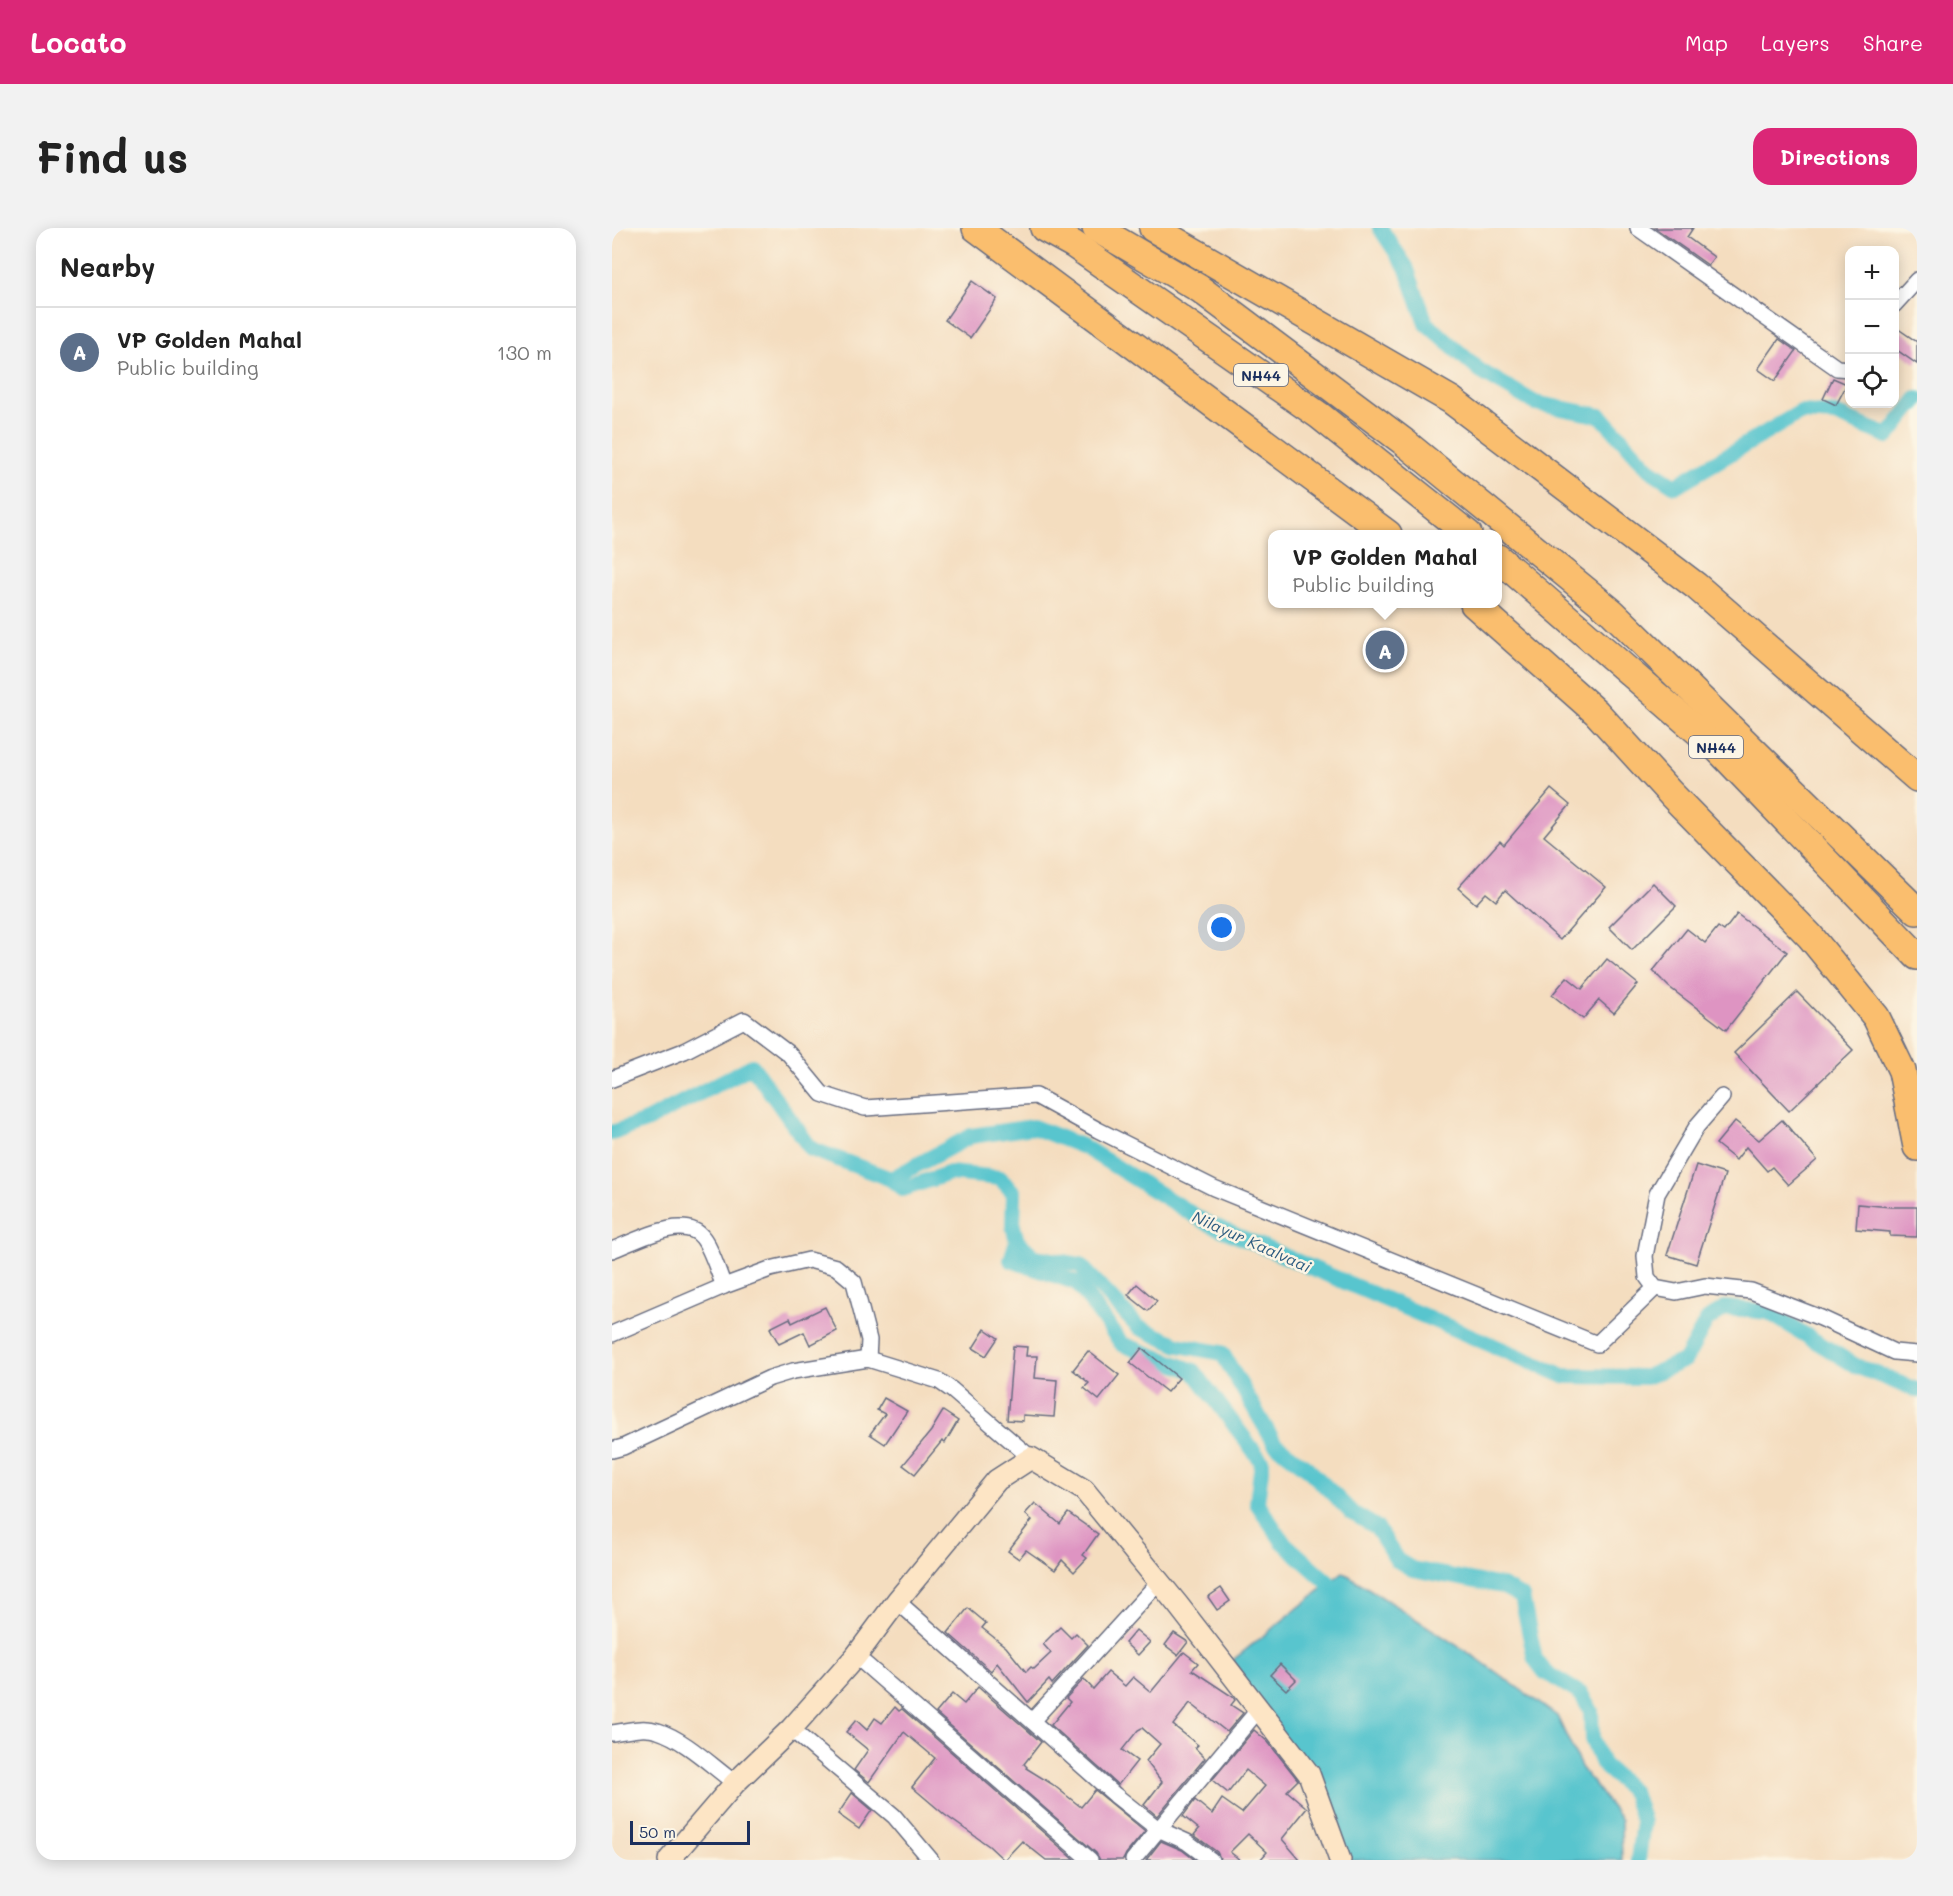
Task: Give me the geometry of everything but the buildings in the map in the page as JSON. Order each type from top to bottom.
[{"type":"highway","points":[[976,228],[1383,530]]},
{"type":"highway","name":"NH44","points":[[1044,228],[1073,244],[1320,416],[1463,530]]},
{"type":"highway","name":"NH44","points":[[1096,228],[1210,296],[1404,442],[1612,612],[1917,911]]},
{"type":"highway","points":[[1153,228],[1451,400],[1696,586],[1917,778]]},
{"type":"highway","name":"NH44","points":[[1502,562],[1717,748],[1917,957]]},
{"type":"highway","points":[[1480,608],[1596,712],[1671,794],[1810,936],[1876,1017],[1902,1071],[1917,1147]]},
{"type":"main road","points":[[669,1860],[735,1783],[791,1729],[856,1656],[897,1601],[997,1480],[1031,1458],[1084,1490],[1309,1774],[1340,1860]]},
{"type":"street","points":[[1639,228],[1837,368],[1845,369]]},
{"type":"street","points":[[1905,299],[1917,280]]},
{"type":"street","points":[[612,1079],[684,1051],[744,1020],[789,1054],[822,1094],[865,1108],[1036,1096],[1214,1188],[1598,1344],[1655,1288]]},
{"type":"street","points":[[1722,1097],[1697,1126],[1658,1194],[1645,1256],[1647,1277],[1655,1288],[1676,1292],[1705,1286],[1751,1291],[1821,1318],[1894,1352],[1917,1354]]},
{"type":"street","points":[[612,1250],[664,1229],[693,1229],[703,1238],[724,1286]]},
{"type":"street","points":[[612,1334],[724,1286],[770,1269],[809,1260],[836,1267],[854,1282],[869,1340],[868,1359]]},
{"type":"street","points":[[612,1450],[623,1447],[770,1378],[793,1371],[868,1359],[939,1381],[952,1389],[1031,1458]]},
{"type":"street","points":[[1032,1721],[1159,1582]]},
{"type":"street","points":[[897,1601],[1115,1796],[1158,1829],[1187,1842],[1211,1860]]},
{"type":"street","points":[[856,1656],[1090,1860]]},
{"type":"street","points":[[1134,1860],[1259,1709]]},
{"type":"street","points":[[612,1733],[639,1728],[658,1731],[681,1743],[735,1783]]},
{"type":"street","points":[[791,1729],[894,1816],[931,1860]]},
{"type":"water","points":[[1343,1572],[1478,1659],[1557,1716],[1581,1767],[1621,1820],[1622,1860],[1348,1860],[1233,1660]]},
{"type":"waterway","points":[[1380,228],[1406,267],[1426,323],[1480,371],[1535,403],[1601,416],[1649,469],[1675,486],[1801,412],[1835,414],[1888,436],[1917,399]]},
{"type":"waterway","name":"Nilayur Kaalvaai","points":[[612,1133],[646,1121],[752,1066],[811,1149],[891,1179],[971,1136],[1033,1127],[1084,1147],[1205,1222],[1564,1376],[1646,1377],[1685,1360],[1707,1320],[1725,1308],[1768,1312],[1856,1366],[1917,1390]]},
{"type":"waterway","points":[[891,1179],[903,1189],[950,1173],[1000,1178],[1014,1193],[1013,1226],[1017,1241],[1035,1257],[1080,1265],[1138,1327],[1178,1345],[1222,1353],[1275,1444],[1306,1467],[1351,1512],[1376,1527],[1397,1560],[1412,1569],[1502,1586],[1522,1597],[1535,1659],[1545,1672],[1581,1694],[1591,1711],[1592,1739],[1602,1764],[1633,1792],[1643,1822],[1638,1860]]},
{"type":"waterway","points":[[1017,1241],[1011,1260],[1077,1283],[1122,1344],[1194,1371],[1262,1462],[1257,1503],[1283,1542],[1344,1597]]},
{"type":"place","name":"VP Golden Mahal","points":[[1385,650]]}]
